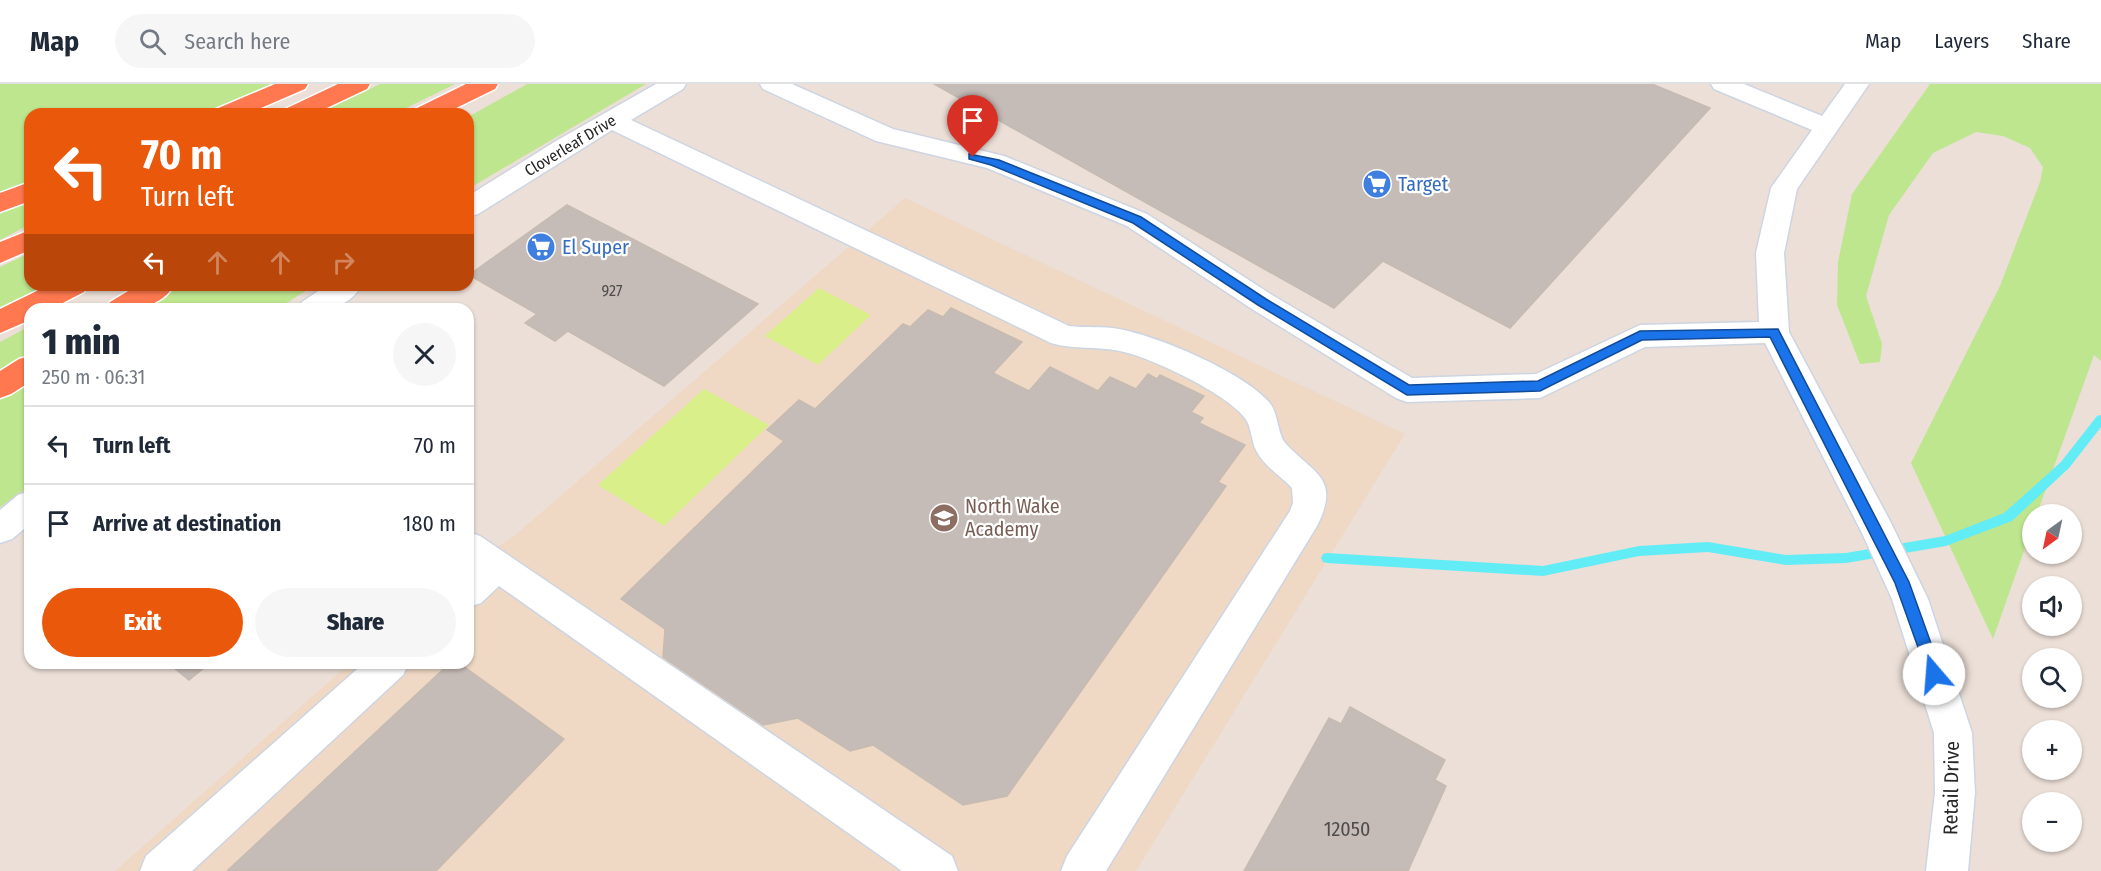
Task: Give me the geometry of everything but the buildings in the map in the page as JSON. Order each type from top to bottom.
[{"type":"highway","points":[[239,108],[296,84]]},
{"type":"highway","points":[[307,108],[358,84]]},
{"type":"highway","points":[[437,108],[487,84]]},
{"type":"highway","points":[[449,108],[487,84]]},
{"type":"highway","points":[[0,203],[24,193]]},
{"type":"highway","points":[[0,254],[24,242]]},
{"type":"highway","points":[[38,303],[62,291]]},
{"type":"highway","points":[[130,303],[149,291]]},
{"type":"highway","points":[[0,322],[24,310]]},
{"type":"highway","points":[[0,386],[24,371]]},
{"type":"street","name":"Cloverleaf Drive","points":[[474,204],[674,84]]},
{"type":"street","points":[[772,84],[885,135],[995,162],[1137,220],[1262,302],[1407,390],[1540,386],[1640,336],[1774,332]]},
{"type":"street","points":[[1723,84],[1825,126]]},
{"type":"street","name":"Retail Drive","points":[[1857,84],[1825,126],[1784,188],[1770,253],[1774,332],[1878,531],[1910,599],[1953,734],[1954,794],[1947,871]]},
{"type":"street","points":[[611,120],[1062,335],[1080,339],[1118,339],[1139,344],[1227,386],[1260,412],[1267,444],[1303,476],[1309,485],[1311,495],[1305,516],[1082,871]]},
{"type":"street","points":[[321,303],[339,291]]},
{"type":"street","points":[[0,529],[24,510]]},
{"type":"street","points":[[474,578],[483,556],[937,871]]},
{"type":"street","points":[[161,871],[383,669]]},
{"type":"shaded area","name":"North Wake Academy","points":[[905,198],[1405,434],[1136,871],[115,871],[343,669],[474,669],[474,563],[514,536]]},
{"type":"green space","points":[[0,84],[282,84],[223,108],[24,108],[24,187],[0,196]]},
{"type":"green space","points":[[380,84],[455,84],[406,108],[330,108]]},
{"type":"green space","points":[[527,84],[646,84],[474,185],[474,114]]},
{"type":"green space","points":[[1930,84],[2101,84],[2101,361],[2094,355],[2041,504],[2022,504],[2022,556],[1993,639],[1911,463],[2000,286],[2040,182],[2043,167],[2030,148],[2003,136],[1976,132],[1933,153],[1889,215],[1866,296],[1882,344],[1880,362],[1860,364],[1837,305],[1838,262],[1852,194]]},
{"type":"green space","points":[[24,203],[24,227],[0,240],[0,213]]},
{"type":"green space","points":[[24,256],[24,291],[38,291],[0,310],[0,267]]},
{"type":"green space","points":[[819,288],[871,315],[818,365],[765,336]]},
{"type":"green space","points":[[170,291],[306,291],[286,303],[152,303]]},
{"type":"green space","points":[[24,329],[24,357],[0,372],[0,342]]},
{"type":"green space","points":[[24,383],[24,490],[0,507],[0,398]]},
{"type":"green space","points":[[704,389],[769,425],[664,526],[598,485]]},
{"type":"waterway","points":[[1327,558],[1543,571],[1639,551],[1708,547],[1786,560],[1846,558],[1946,541],[2008,517],[2065,465],[2101,419]]},
{"type":"place","name":"Target","points":[[1377,184]]},
{"type":"place","name":"El Super","points":[[541,247]]},
{"type":"place","name":"North Wake Academy","points":[[944,518]]},
{"type":"route","points":[[973,157],[995,162],[1137,220],[1262,302],[1407,390],[1540,386],[1640,336],[1774,332],[1878,531],[1910,599],[1934,674]]}]
